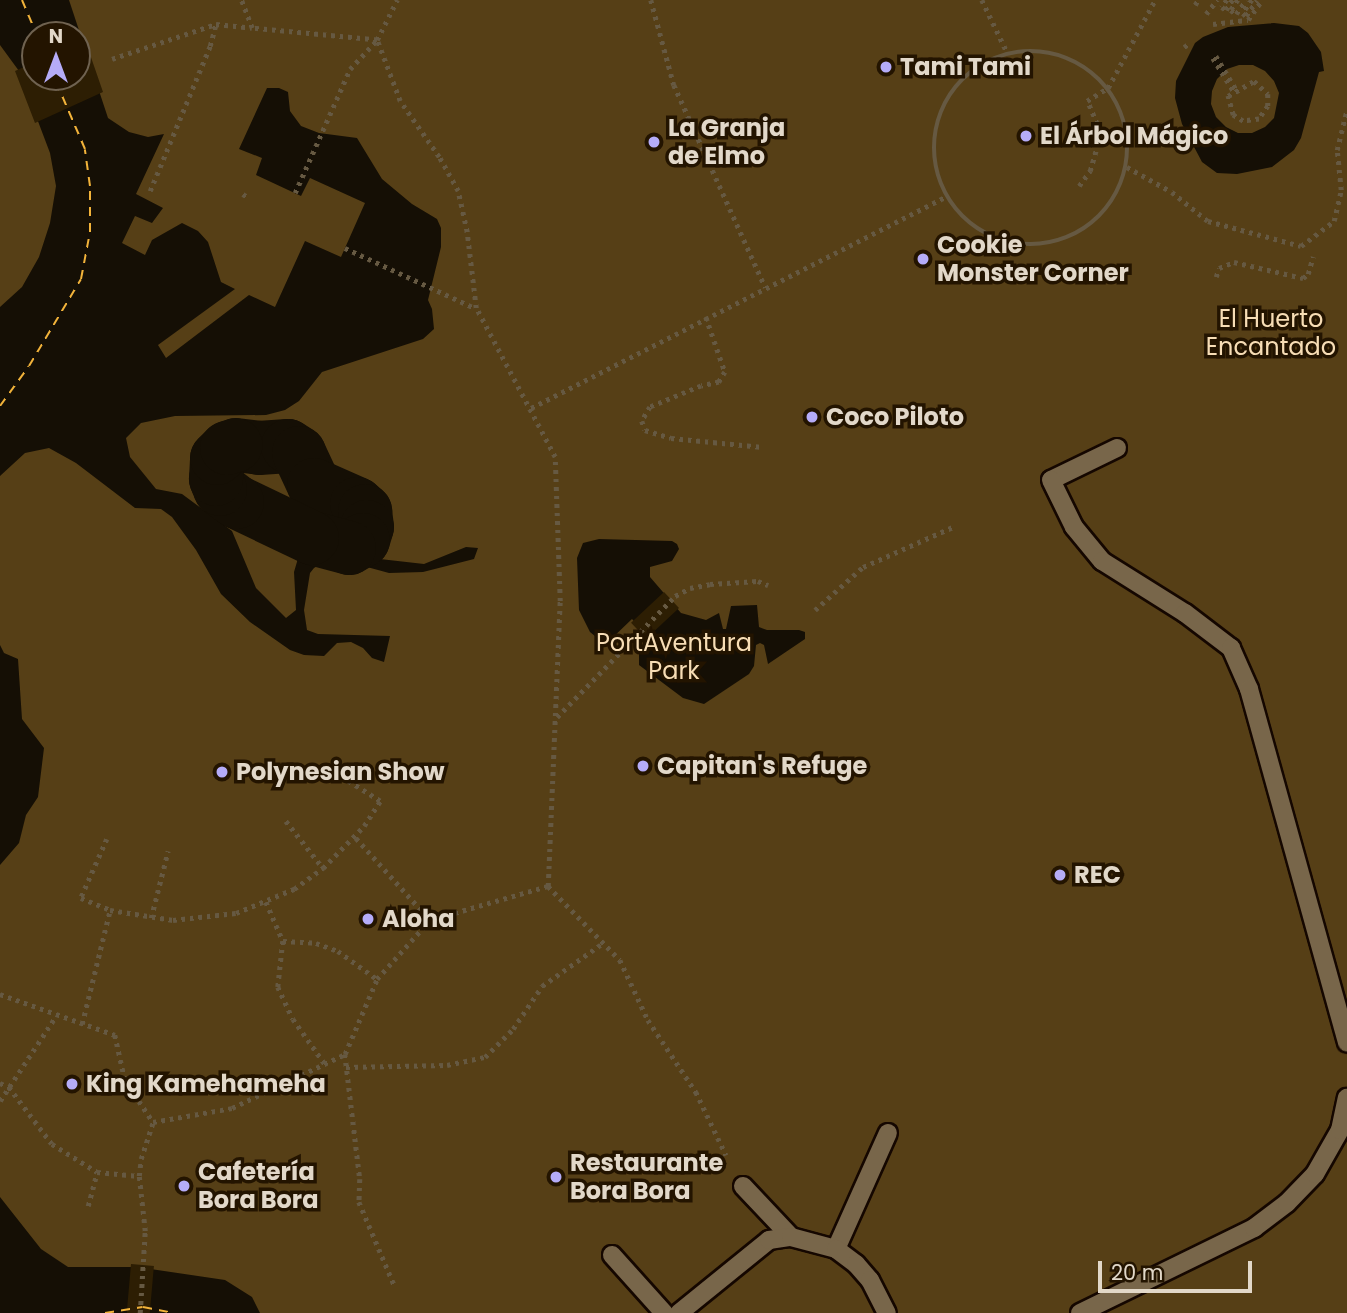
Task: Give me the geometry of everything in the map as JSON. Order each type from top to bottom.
[{"type":"lane","points":[[1117,448],[1051,480],[1074,527],[1102,561],[1185,613],[1231,648],[1249,689],[1347,1043]]},
{"type":"lane","points":[[1080,1313],[1254,1228],[1287,1203],[1315,1174],[1340,1130],[1347,1098]]},
{"type":"lane","points":[[835,1250],[888,1133]]},
{"type":"lane","points":[[743,1186],[791,1237]]},
{"type":"lane","points":[[679,1313],[769,1240],[791,1237],[835,1250],[856,1264],[870,1280],[887,1313]]},
{"type":"lane","points":[[612,1255],[664,1313]]},
{"type":"path","points":[[241,0],[252,28]]},
{"type":"path","points":[[295,193],[350,69],[377,40],[397,0]]},
{"type":"path","points":[[651,0],[674,85],[765,287]]},
{"type":"path","points":[[982,0],[1008,54]]},
{"type":"path","points":[[1079,186],[1090,171],[1098,143],[1097,124],[1087,101],[1108,88],[1155,0]]},
{"type":"path","points":[[1206,14],[1217,0]]},
{"type":"path","points":[[1227,0],[1222,7],[1226,10],[1235,0]]},
{"type":"path","points":[[1235,0],[1231,10],[1236,14],[1246,0]]},
{"type":"path","points":[[1252,0],[1243,13],[1247,16],[1259,0]]},
{"type":"path","points":[[1213,24],[1248,20],[1259,0]]},
{"type":"path","points":[[150,191],[210,46],[216,24]]},
{"type":"path","points":[[112,59],[216,24],[377,40]]},
{"type":"path","points":[[377,40],[400,101],[439,157],[458,191],[467,232],[475,308],[555,457],[560,601],[548,886],[620,960],[648,1020],[695,1092],[732,1167]]},
{"type":"path","points":[[1035,51],[1063,56],[1088,69],[1108,88],[1121,112],[1128,138],[1127,167],[1118,193],[1102,215],[1080,232],[1054,243],[1027,246],[999,241],[974,228],[947,196],[940,184],[934,158],[935,130],[944,104],[960,81],[982,64],[1008,54],[1035,51]]},
{"type":"path","points":[[1214,57],[1235,92]]},
{"type":"path","points":[[1254,80],[1258,82],[1268,94],[1267,110],[1255,121],[1236,117],[1228,104],[1228,96],[1235,92],[1254,80]]},
{"type":"path","points":[[1127,167],[1172,192],[1208,221],[1301,246],[1334,221],[1341,191],[1337,150],[1347,109]]},
{"type":"path","points":[[531,408],[947,196]]},
{"type":"path","points":[[345,248],[475,308]]},
{"type":"path","points":[[1216,278],[1219,268],[1234,262],[1303,278],[1308,274],[1313,257]]},
{"type":"path","points":[[706,317],[725,372],[719,382],[701,386],[650,407],[642,421],[645,430],[671,438],[763,447]]},
{"type":"path","points":[[815,610],[863,567],[955,526]]},
{"type":"path","points":[[557,718],[675,596],[690,588],[710,584],[758,581],[768,585]]},
{"type":"path","points":[[107,839],[81,898],[110,910],[151,918],[205,919],[266,902],[294,889],[323,868],[356,838],[380,801],[334,772]]},
{"type":"path","points":[[286,821],[323,868]]},
{"type":"path","points":[[356,838],[430,920]]},
{"type":"path","points":[[151,918],[168,851]]},
{"type":"path","points":[[395,1287],[359,1202],[360,1179],[345,1054],[377,979],[430,920],[548,886]]},
{"type":"path","points":[[266,902],[283,941],[278,987],[293,1019],[325,1064]]},
{"type":"path","points":[[82,1024],[110,910]]},
{"type":"path","points":[[283,941],[316,943],[338,951],[377,979]]},
{"type":"path","points":[[346,1067],[446,1065],[485,1057],[513,1029],[542,986],[603,943]]},
{"type":"path","points":[[0,995],[115,1035],[125,1080],[153,1122]]},
{"type":"path","points":[[0,1101],[55,1016]]},
{"type":"path","points":[[153,1122],[232,1108],[345,1054]]},
{"type":"path","points":[[0,1083],[9,1087],[52,1144],[97,1172],[139,1176]]},
{"type":"path","points":[[140,1313],[145,1231],[139,1176],[141,1159],[153,1122]]},
{"type":"path","points":[[88,1206],[97,1172]]},
{"type":"green space","name":"PortAventura Park","points":[[0,0],[1347,0],[1347,1313],[0,1313]]},
{"type":"shaded area","points":[[0,0],[69,0],[76,21],[21,21],[21,76],[0,45]]},
{"type":"shaded area","points":[[1274,23],[1299,26],[1308,33],[1321,52],[1324,71],[1319,72],[1301,138],[1294,150],[1272,167],[1237,174],[1217,173],[1202,162],[1182,124],[1175,98],[1176,81],[1195,43],[1228,27]],"holes":[[[1239,65],[1253,65],[1265,71],[1274,81],[1279,93],[1274,118],[1265,127],[1252,133],[1238,133],[1226,127],[1216,117],[1211,104],[1212,91],[1217,79],[1227,69]]]},
{"type":"shaded area","points":[[91,67],[108,118],[129,132],[148,137],[164,134],[136,194],[163,208],[152,223],[135,216],[122,243],[145,255],[152,240],[182,223],[198,231],[208,242],[221,282],[235,289],[158,345],[166,358],[249,295],[275,307],[305,241],[341,257],[365,203],[310,178],[301,196],[256,175],[262,158],[239,149],[267,88],[279,88],[288,92],[290,111],[301,126],[319,133],[357,138],[382,179],[412,204],[437,219],[441,228],[441,247],[428,300],[434,329],[423,339],[322,372],[299,401],[285,410],[266,415],[175,416],[141,423],[126,438],[130,457],[156,489],[182,494],[232,531],[256,588],[286,618],[296,610],[294,572],[299,555],[327,553],[424,564],[466,547],[478,548],[474,559],[423,572],[389,573],[345,561],[325,561],[314,568],[310,573],[304,610],[307,630],[318,634],[390,636],[384,662],[372,658],[363,648],[351,642],[337,643],[324,656],[304,655],[290,650],[250,622],[221,594],[196,550],[172,517],[161,509],[135,508],[76,463],[49,448],[25,453],[0,476],[0,307],[22,287],[39,257],[50,223],[56,186],[50,153],[27,91],[91,91]]},
{"type":"shaded area","points":[[599,539],[672,541],[677,544],[679,549],[672,561],[650,567],[650,577],[681,613],[706,620],[719,613],[723,629],[726,629],[731,606],[757,605],[759,627],[767,630],[799,630],[805,632],[805,639],[768,664],[764,645],[760,643],[756,645],[754,666],[749,674],[704,704],[683,698],[639,665],[639,653],[651,641],[632,619],[608,642],[601,641],[590,632],[579,610],[577,558],[583,543]]},
{"type":"shaded area","points":[[0,645],[4,653],[18,659],[22,719],[44,748],[38,797],[26,815],[19,843],[0,865]]},
{"type":"shaded area","points":[[0,1197],[41,1249],[68,1267],[137,1267],[225,1280],[252,1297],[260,1313],[0,1313]]},
{"type":"pier","points":[[91,57],[103,92],[35,123],[23,91],[91,91]]},
{"type":"pier","points":[[21,68],[21,87],[15,71]]},
{"type":"pier","points":[[664,592],[679,608],[646,639],[631,623]]},
{"type":"pier","points":[[131,1264],[154,1266],[150,1313],[127,1313]]},
{"type":"waterway","points":[[236,445],[259,448],[288,446],[299,453],[314,485],[357,504],[365,511],[367,527],[363,540],[349,548],[312,538],[237,502],[220,489],[216,479],[217,458],[227,448],[236,445]]},
{"type":"ferry route","points":[[22,0],[31,21]]},
{"type":"ferry route","points":[[0,406],[29,366],[81,279],[90,232],[90,186],[85,149],[60,91]]},
{"type":"ferry route","points":[[105,1313],[143,1307],[173,1313]]},
{"type":"place","name":"Tami Tami","points":[[886,67]]},
{"type":"place","name":"El Árbol Mágico","points":[[1026,136]]},
{"type":"place","name":"La Granja de Elmo","points":[[654,142]]},
{"type":"place","name":"Cookie Monster Corner","points":[[923,259]]},
{"type":"place","name":"Coco Piloto","points":[[812,417]]},
{"type":"place","name":"Capitan's Refuge","points":[[643,766]]},
{"type":"place","name":"Polynesian Show","points":[[222,772]]},
{"type":"place","name":"REC","points":[[1060,875]]},
{"type":"place","name":"Aloha","points":[[368,919]]},
{"type":"place","name":"King Kamehameha","points":[[72,1084]]},
{"type":"place","name":"Restaurante Bora Bora","points":[[556,1177]]},
{"type":"place","name":"Cafetería Bora Bora","points":[[184,1186]]},
{"type":"park label","name":"El Huerto Encantado","points":[[1271,333]]}]
